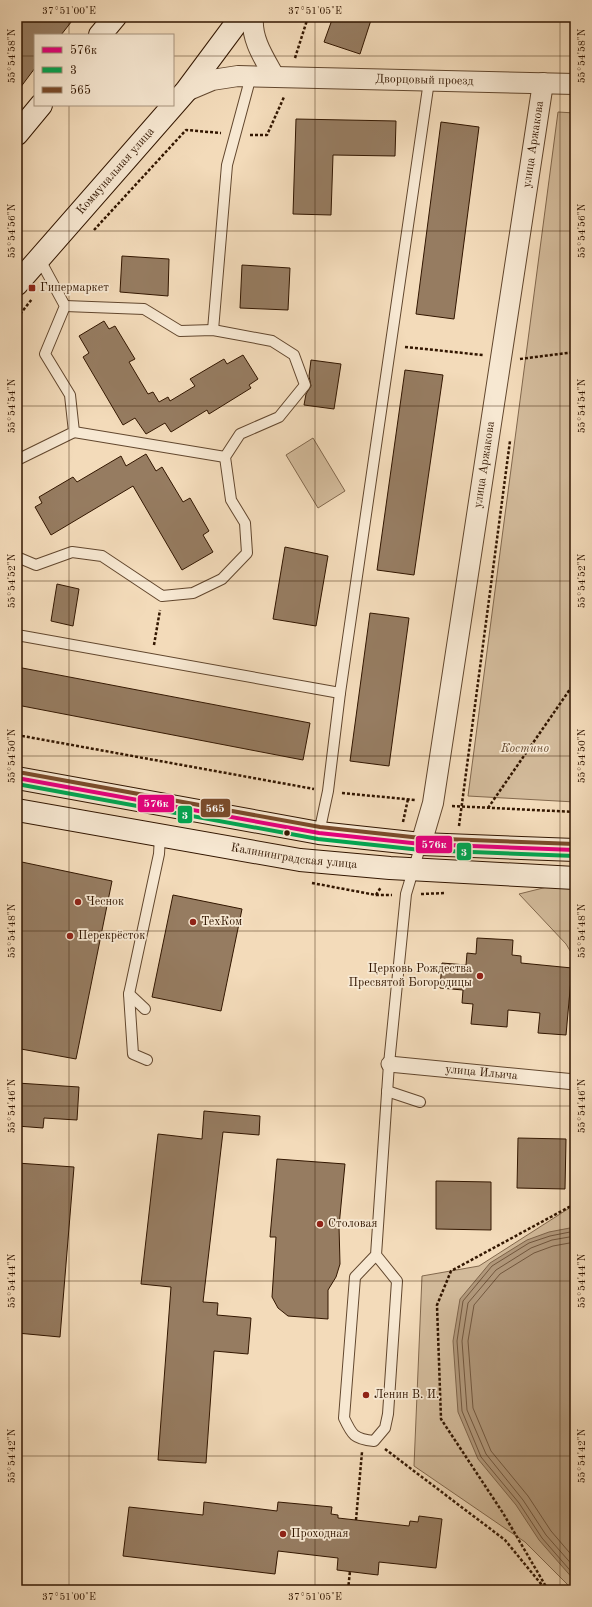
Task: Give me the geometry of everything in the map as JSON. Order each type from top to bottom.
[{"type":"main road","points":[[101,34],[115,17]]},
{"type":"main road","name":"Коммунальная улица","points":[[174,105],[186,91],[241,17]]},
{"type":"main road","points":[[17,134],[40,106]]},
{"type":"main road","name":"Коммунальная улица","points":[[17,284],[173,106]]},
{"type":"main road","points":[[17,778],[319,833],[421,844],[575,850]]},
{"type":"main road","name":"Калининградская улица","points":[[17,810],[300,860],[456,872],[575,878]]},
{"type":"street","points":[[253,17],[252,22],[258,48],[282,77]]},
{"type":"street","name":"Дворцовый проезд","points":[[186,91],[212,80],[238,76],[575,84]]},
{"type":"street","name":"улица Аржакова","points":[[421,844],[433,803],[511,358],[543,83]]},
{"type":"street","name":"улица Ильича","points":[[389,1064],[575,1082]]},
{"type":"lane","points":[[213,330],[227,165],[251,76]]},
{"type":"lane","points":[[319,833],[328,791],[340,693],[429,81]]},
{"type":"lane","points":[[39,258],[65,306]]},
{"type":"lane","points":[[17,557],[36,565],[72,552],[102,556],[162,596],[193,594],[222,579],[247,554],[245,523],[231,500],[225,456],[240,434],[279,417],[305,385],[294,354],[272,341],[213,330],[180,331],[144,308],[65,306]]},
{"type":"lane","points":[[65,306],[45,354],[70,395],[74,432]]},
{"type":"lane","points":[[17,460],[74,432],[225,456]]},
{"type":"lane","points":[[17,634],[340,693]]},
{"type":"lane","points":[[147,1060],[133,1054],[130,994],[159,854],[160,836]]},
{"type":"lane","points":[[376,1255],[397,1281],[388,1414],[385,1428],[374,1441],[363,1440],[352,1434],[344,1418],[355,1277],[376,1255],[389,1064],[406,894],[421,844]]},
{"type":"lane","points":[[130,994],[145,1009]]},
{"type":"lane","points":[[387,1091],[420,1102]]},
{"type":"path","points":[[92,233],[186,130],[267,135],[286,92],[282,77],[308,17]]},
{"type":"path","points":[[17,318],[50,278]]},
{"type":"path","points":[[390,345],[511,358],[575,352]]},
{"type":"path","points":[[511,358],[522,351]]},
{"type":"path","points":[[511,358],[520,367]]},
{"type":"path","points":[[457,846],[460,807],[510,438]]},
{"type":"path","points":[[151,659],[162,596]]},
{"type":"path","points":[[488,808],[575,682]]},
{"type":"path","points":[[17,735],[328,791],[408,799],[460,807],[575,812]]},
{"type":"path","points":[[306,882],[376,895],[454,893],[456,872]]},
{"type":"path","points":[[547,1590],[503,1514],[441,1419],[437,1305],[451,1271],[571,1206],[575,1200]]},
{"type":"path","points":[[356,1520],[363,1440]]},
{"type":"path","points":[[374,1441],[505,1540],[547,1590]]},
{"type":"path","points":[[348,1590],[350,1571]]},
{"type":"green space","name":"Костино","points":[[558,112],[575,113],[575,802],[468,796]]},
{"type":"green space","points":[[313,438],[345,491],[318,508],[286,455]]},
{"type":"green space","points":[[575,886],[575,959],[566,944],[519,894],[547,887]]},
{"type":"green space","points":[[575,1183],[575,1590],[573,1590],[525,1542],[414,1466],[422,1276],[479,1266],[571,1207]]},
{"type":"water","points":[[575,1227],[575,1581],[539,1540],[516,1505],[478,1459],[458,1412],[453,1341],[460,1299],[490,1263],[527,1240],[549,1232]]},
{"type":"building","points":[[17,17],[75,17],[62,34],[34,34],[34,69],[17,92]]},
{"type":"building","points":[[333,17],[372,17],[360,54],[324,42]]},
{"type":"building","points":[[296,119],[396,121],[395,156],[333,155],[331,215],[293,214]]},
{"type":"building","points":[[441,122],[479,127],[454,319],[416,314]]},
{"type":"building","points":[[122,256],[169,259],[168,296],[120,292]]},
{"type":"building","points":[[242,265],[290,268],[288,310],[240,308]]},
{"type":"building","points":[[104,321],[109,329],[115,326],[135,359],[129,362],[148,394],[153,392],[159,402],[168,397],[170,401],[195,386],[190,379],[224,359],[227,364],[243,355],[258,379],[249,385],[251,388],[209,414],[207,410],[171,432],[165,423],[146,434],[135,418],[123,425],[83,357],[89,353],[79,336]]},
{"type":"building","points":[[311,360],[341,364],[334,409],[304,405],[306,394],[311,386],[309,376]]},
{"type":"building","points":[[405,370],[443,375],[414,575],[377,570]]},
{"type":"building","points":[[146,454],[156,471],[162,467],[183,502],[190,498],[209,531],[203,535],[213,552],[182,570],[133,486],[51,535],[35,507],[42,503],[39,497],[73,477],[77,482],[121,456],[126,466]]},
{"type":"building","points":[[285,547],[328,556],[316,626],[273,619]]},
{"type":"building","points":[[57,584],[79,589],[73,626],[51,621]]},
{"type":"building","points":[[370,613],[409,618],[389,766],[350,761]]},
{"type":"building","points":[[17,667],[310,723],[303,760],[17,705]]},
{"type":"building","points":[[17,861],[112,881],[76,1059],[21,1049],[19,1039],[17,1039]]},
{"type":"building","points":[[173,895],[242,909],[221,1011],[152,997]]},
{"type":"building","name":"Церковь Рождества Пресвятой Богородицы","points":[[477,938],[513,940],[512,955],[521,956],[521,963],[572,968],[566,1035],[538,1033],[540,1013],[508,1010],[507,1027],[471,1024],[473,1004],[462,1003],[463,990],[440,988],[442,963],[466,965],[467,953],[476,954]]},
{"type":"building","points":[[17,1083],[79,1087],[77,1120],[44,1118],[43,1128],[17,1126]]},
{"type":"building","points":[[204,1111],[260,1116],[259,1135],[223,1132],[203,1302],[218,1303],[217,1315],[251,1318],[248,1354],[214,1351],[206,1463],[158,1460],[171,1287],[141,1284],[158,1134],[202,1139]]},
{"type":"building","points":[[518,1138],[566,1139],[565,1189],[517,1188]]},
{"type":"building","points":[[277,1159],[345,1164],[339,1226],[340,1264],[336,1277],[328,1290],[328,1319],[288,1316],[278,1308],[272,1297],[276,1237],[270,1237]]},
{"type":"building","points":[[17,1163],[74,1167],[60,1337],[17,1333]]},
{"type":"building","points":[[436,1181],[491,1182],[491,1230],[436,1229]]},
{"type":"building","name":"Проходная","points":[[204,1502],[277,1511],[278,1502],[332,1507],[331,1514],[338,1515],[338,1518],[409,1526],[410,1521],[418,1522],[419,1516],[442,1519],[436,1568],[379,1562],[378,1575],[337,1570],[338,1558],[278,1551],[275,1574],[123,1556],[129,1507],[203,1515]]},
{"type":"transit line","name":"565","points":[[18,772],[320,827],[421,838],[575,844]]},
{"type":"transit line","name":"576к","points":[[17,778],[319,833],[421,844],[575,850]]},
{"type":"transit line","name":"3","points":[[17,784],[318,839],[421,850],[575,856]]},
{"type":"place","name":"Гипермаркет","points":[[32,288]]},
{"type":"place","name":"Чеснок","points":[[78,902]]},
{"type":"place","name":"ТехКом","points":[[193,922]]},
{"type":"place","name":"Перекрёсток","points":[[70,936]]},
{"type":"place","name":"Церковь Рождества Пресвятой Богородицы","points":[[480,976]]},
{"type":"place","name":"Столовая","points":[[320,1224]]},
{"type":"place","name":"Ленин В. И.","points":[[366,1395]]},
{"type":"place","name":"Проходная","points":[[283,1534]]}]
